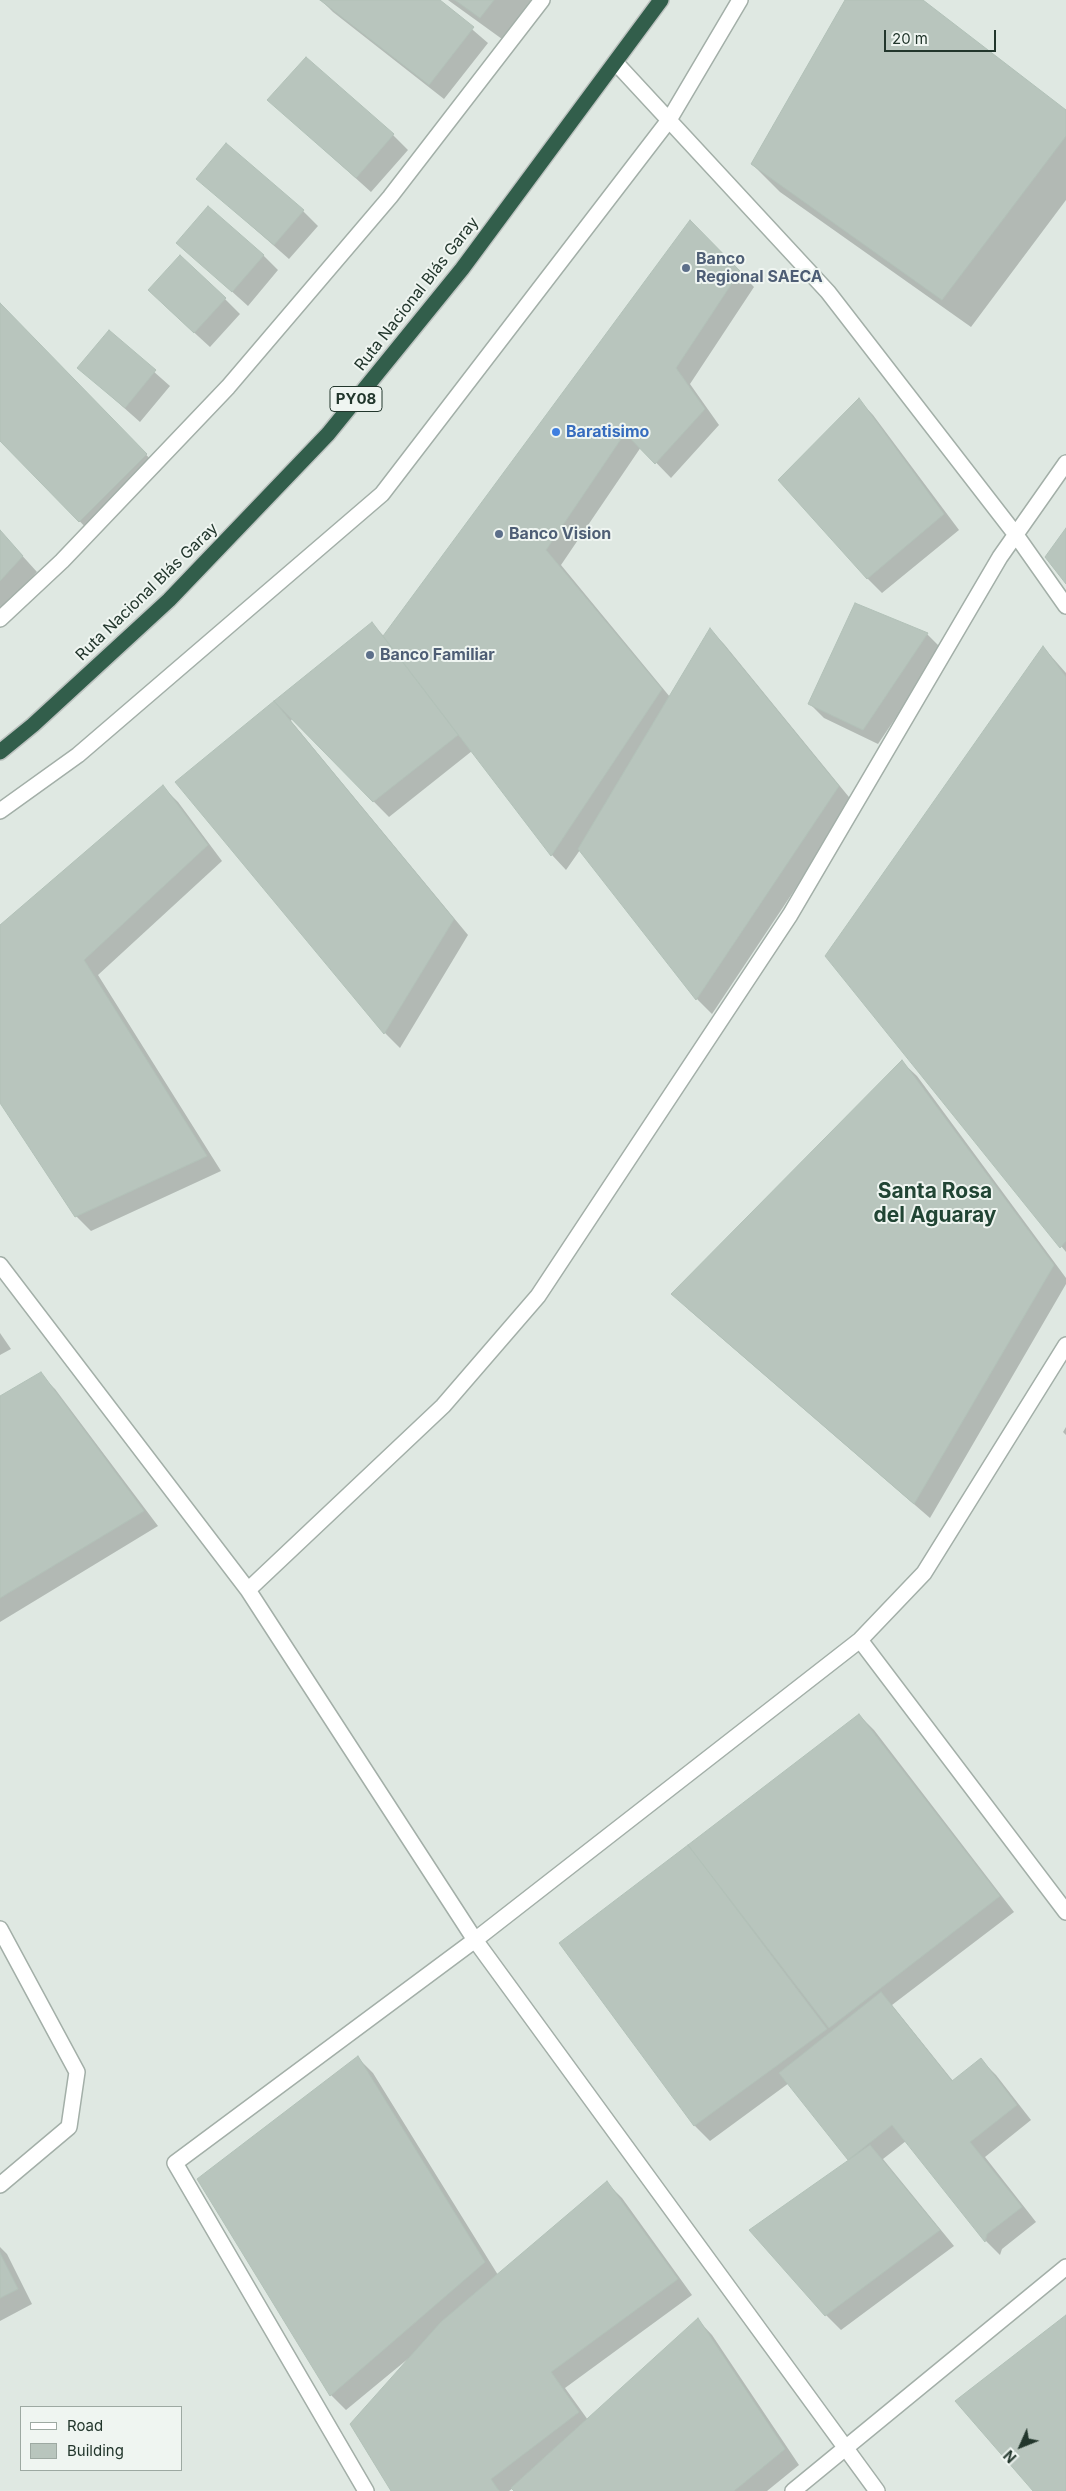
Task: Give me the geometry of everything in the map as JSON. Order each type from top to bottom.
[{"type":"highway","name":"Ruta Nacional Blás Garay","points":[[0,752],[33,725],[169,600],[328,434],[462,269],[661,0]]},
{"type":"street","points":[[0,618],[62,561],[228,387],[390,196],[542,0]]},
{"type":"street","points":[[0,811],[78,756],[382,494],[669,120],[740,0]]},
{"type":"street","points":[[616,63],[828,292],[1016,535],[1066,606]]},
{"type":"street","points":[[248,1590],[443,1406],[538,1296],[790,915],[1000,557],[1066,463]]},
{"type":"street","points":[[0,1265],[248,1590],[475,1940],[845,2449],[878,2491]]},
{"type":"street","points":[[366,2491],[175,2163],[475,1940],[860,1640],[924,1573],[1066,1346]]},
{"type":"street","points":[[860,1640],[1066,1912]]},
{"type":"street","points":[[0,1929],[77,2072],[70,2127],[0,2185]]},
{"type":"street","points":[[793,2491],[1066,2267]]},
{"type":"building","points":[[320,0],[440,0],[474,27],[429,85]]},
{"type":"building","points":[[455,0],[494,0],[480,18]]},
{"type":"building","points":[[845,0],[923,0],[1066,110],[1066,136],[942,300],[751,164]]},
{"type":"building","points":[[306,57],[394,134],[356,178],[267,100]]},
{"type":"building","points":[[226,143],[304,210],[274,245],[196,179]]},
{"type":"building","points":[[208,206],[264,255],[232,292],[176,243]]},
{"type":"building","points":[[690,220],[740,271],[676,368],[705,409],[655,464],[625,433],[546,550],[662,689],[551,856],[383,636]]},
{"type":"building","points":[[180,255],[226,298],[194,333],[148,290]]},
{"type":"building","points":[[0,303],[147,454],[79,522],[0,441]]},
{"type":"building","points":[[109,330],[156,370],[125,408],[77,368]]},
{"type":"building","points":[[859,398],[944,514],[867,579],[778,480]]},
{"type":"building","points":[[1066,528],[1066,584],[1045,557]]},
{"type":"building","points":[[0,530],[23,556],[0,581]]},
{"type":"building","points":[[855,603],[928,633],[863,730],[808,704]]},
{"type":"building","points":[[372,622],[458,735],[373,802],[274,701]]},
{"type":"building","points":[[710,628],[839,786],[696,1000],[578,849]]},
{"type":"building","points":[[1043,646],[1066,677],[1066,1241],[1060,1248],[825,956]]},
{"type":"building","points":[[274,701],[454,919],[384,1034],[175,782]]},
{"type":"building","points":[[163,785],[208,845],[84,960],[207,1156],[75,1217],[0,1103],[0,925]]},
{"type":"building","points":[[902,1060],[1054,1265],[914,1504],[671,1294]]},
{"type":"building","points":[[41,1372],[144,1511],[0,1598],[0,1396]]},
{"type":"building","points":[[859,1714],[1000,1896],[829,2028],[688,1845]]},
{"type":"building","points":[[688,1845],[827,2029],[694,2126],[559,1943]]},
{"type":"building","points":[[881,1992],[952,2081],[981,2058],[1017,2105],[970,2142],[1022,2207],[987,2234],[985,2242],[892,2125],[848,2160],[779,2073]]},
{"type":"building","points":[[358,2056],[485,2262],[330,2396],[197,2179]]},
{"type":"building","points":[[870,2145],[940,2230],[825,2316],[749,2230]]},
{"type":"building","points":[[607,2181],[678,2279],[551,2372],[579,2412],[491,2479],[499,2491],[391,2491],[350,2424],[441,2322]]},
{"type":"building","points":[[0,2253],[18,2289],[0,2298]]},
{"type":"building","points":[[1066,2315],[1066,2491],[1033,2491],[955,2401]]},
{"type":"building","points":[[698,2318],[785,2449],[734,2491],[514,2491],[511,2488]]},
{"type":"place","name":"Banco Regional SAECA","points":[[686,268]]},
{"type":"place","name":"Baratisimo","points":[[556,432]]},
{"type":"place","name":"Banco Vision","points":[[499,534]]},
{"type":"place","name":"Banco Familiar","points":[[370,655]]},
{"type":"district","name":"Santa Rosa del Aguaray","points":[[935,1204]]}]
